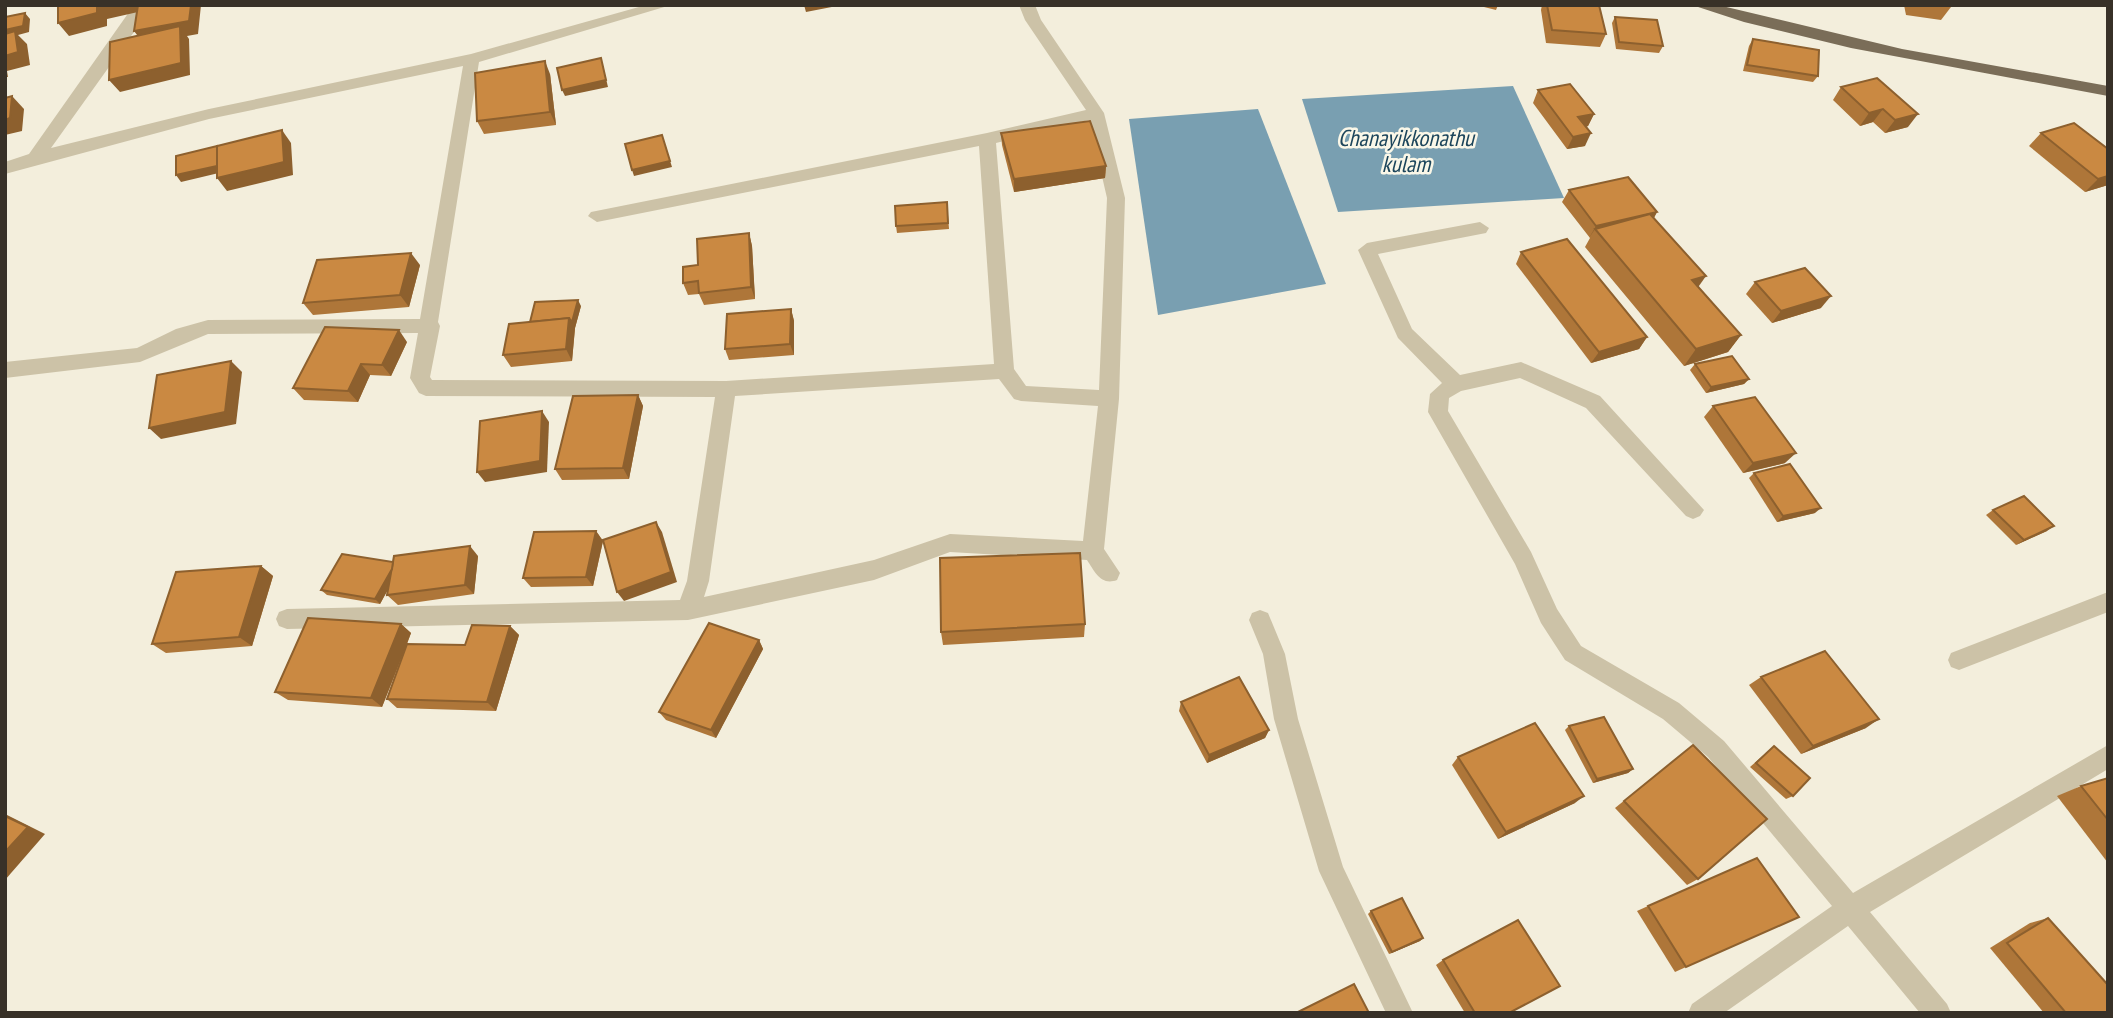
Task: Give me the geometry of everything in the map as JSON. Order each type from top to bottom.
[{"type":"main road","points":[[1699,5],[1744,18],[1979,68],[2108,91]]},
{"type":"street","points":[[35,158],[142,11],[142,5]]},
{"type":"street","points":[[5,168],[209,114],[472,59],[664,5]]},
{"type":"street","points":[[1027,5],[1033,20],[1096,113],[1116,198],[1109,399],[1093,551],[1109,573]]},
{"type":"street","points":[[472,59],[431,326],[420,378],[426,388],[726,389],[1004,371]]},
{"type":"street","points":[[597,216],[987,139],[1096,113]]},
{"type":"street","points":[[987,139],[1004,371],[1021,393],[1109,399]]},
{"type":"street","points":[[1456,384],[1405,333],[1367,250],[1480,228]]},
{"type":"street","points":[[5,370],[140,355],[183,334],[208,327],[431,326]]},
{"type":"street","points":[[1693,510],[1593,402],[1521,370],[1456,384],[1440,394],[1438,412],[1523,559],[1549,616],[1573,653],[1671,711],[1716,749],[1938,1013]]},
{"type":"street","points":[[688,610],[698,581],[726,389]]},
{"type":"street","points":[[287,619],[688,610],[874,570],[950,543],[1093,551]]},
{"type":"street","points":[[1959,660],[2108,602]]},
{"type":"street","points":[[1260,620],[1274,654],[1286,719],[1332,871],[1400,1013]]},
{"type":"street","points":[[1701,1013],[1850,909],[2108,756]]},
{"type":"water","name":"Chanayikkonathu kulam","points":[[1513,86],[1564,198],[1338,212],[1302,99]]},
{"type":"water","points":[[1258,109],[1326,284],[1158,315],[1129,119]]},
{"type":"building","points":[[58,5],[102,5],[97,6],[97,13],[58,23]]},
{"type":"building","points":[[138,5],[191,5],[189,21],[134,31]]},
{"type":"building","points":[[1547,5],[1599,5],[1606,34],[1552,30]]},
{"type":"building","points":[[25,13],[23,26],[5,30],[5,17]]},
{"type":"building","points":[[1615,17],[1657,20],[1663,46],[1619,42]]},
{"type":"building","points":[[180,26],[181,63],[109,80],[110,42]]},
{"type":"building","points":[[15,31],[18,52],[5,56],[5,34]]},
{"type":"building","points":[[1753,39],[1819,50],[1818,76],[1747,65]]},
{"type":"building","points":[[601,58],[606,80],[562,90],[557,68]]},
{"type":"building","points":[[545,61],[550,112],[477,121],[475,73]]},
{"type":"building","points":[[1877,78],[1918,114],[1895,120],[1883,109],[1869,113],[1841,87]]},
{"type":"building","points":[[1570,84],[1594,114],[1578,117],[1591,133],[1573,137],[1538,90]]},
{"type":"building","points":[[12,96],[10,118],[5,120],[5,98]]},
{"type":"building","points":[[1090,121],[1106,166],[1014,179],[1001,133]]},
{"type":"building","points":[[2074,123],[2108,149],[2108,176],[2098,179],[2041,133]]},
{"type":"building","points":[[282,130],[284,162],[217,178],[217,146]]},
{"type":"building","points":[[662,135],[670,161],[632,170],[625,144]]},
{"type":"building","points":[[217,146],[217,166],[176,175],[176,156]]},
{"type":"building","points":[[1628,177],[1657,212],[1596,226],[1569,190]]},
{"type":"building","points":[[947,202],[948,223],[896,226],[895,206]]},
{"type":"building","points":[[1650,214],[1706,276],[1692,280],[1741,335],[1696,349],[1595,229]]},
{"type":"building","points":[[749,233],[751,287],[699,293],[698,281],[683,283],[683,267],[698,265],[697,239]]},
{"type":"building","points":[[1567,239],[1647,337],[1599,352],[1521,252]]},
{"type":"building","points":[[411,253],[400,295],[303,303],[317,260]]},
{"type":"building","points":[[1805,268],[1831,296],[1781,311],[1755,282]]},
{"type":"building","points":[[578,300],[572,322],[569,318],[530,322],[535,302]]},
{"type":"building","points":[[791,309],[790,344],[725,349],[727,314]]},
{"type":"building","points":[[569,318],[566,349],[503,355],[509,324]]},
{"type":"building","points":[[325,327],[399,330],[382,365],[361,364],[348,391],[293,388]]},
{"type":"building","points":[[1732,356],[1749,379],[1711,387],[1695,364]]},
{"type":"building","points":[[231,361],[225,412],[149,428],[157,375]]},
{"type":"building","points":[[638,395],[623,468],[555,469],[573,396]]},
{"type":"building","points":[[1755,397],[1796,453],[1753,463],[1713,406]]},
{"type":"building","points":[[542,411],[540,461],[477,472],[480,421]]},
{"type":"building","points":[[1790,464],[1821,508],[1783,516],[1754,473]]},
{"type":"building","points":[[2024,496],[2054,526],[2024,540],[1993,510]]},
{"type":"building","points":[[656,522],[671,572],[617,592],[603,540]]},
{"type":"building","points":[[596,531],[586,577],[523,578],[534,532]]},
{"type":"building","points":[[470,546],[465,585],[387,595],[394,556]]},
{"type":"building","points":[[1080,553],[1085,624],[941,632],[940,558]]},
{"type":"building","points":[[342,554],[393,562],[392,569],[375,599],[321,590]]},
{"type":"building","points":[[261,566],[239,637],[152,644],[176,572]]},
{"type":"building","points":[[308,618],[401,624],[371,698],[275,692]]},
{"type":"building","points":[[709,623],[759,640],[711,730],[659,712]]},
{"type":"building","points":[[472,625],[510,626],[487,702],[387,699],[407,644],[465,645]]},
{"type":"building","points":[[1825,651],[1879,719],[1813,746],[1761,677]]},
{"type":"building","points":[[1239,677],[1269,730],[1209,755],[1181,702]]},
{"type":"building","points":[[1604,717],[1633,769],[1597,779],[1569,726]]},
{"type":"building","points":[[1535,723],[1584,796],[1506,832],[1458,757]]},
{"type":"building","points":[[1693,745],[1767,819],[1698,879],[1624,801]]},
{"type":"building","points":[[1774,746],[1810,778],[1793,796],[1756,763]]},
{"type":"building","points":[[2108,778],[2108,820],[2081,786]]},
{"type":"building","points":[[5,816],[28,827],[5,852]]},
{"type":"building","points":[[1757,858],[1799,917],[1686,967],[1648,906]]},
{"type":"building","points":[[1402,898],[1423,938],[1392,952],[1371,911]]},
{"type":"building","points":[[2048,918],[2108,985],[2108,1013],[2066,1013],[2007,943]]},
{"type":"building","points":[[1518,920],[1560,986],[1509,1013],[1475,1013],[1443,960]]},
{"type":"building","points":[[1354,984],[1369,1013],[1296,1013]]}]
